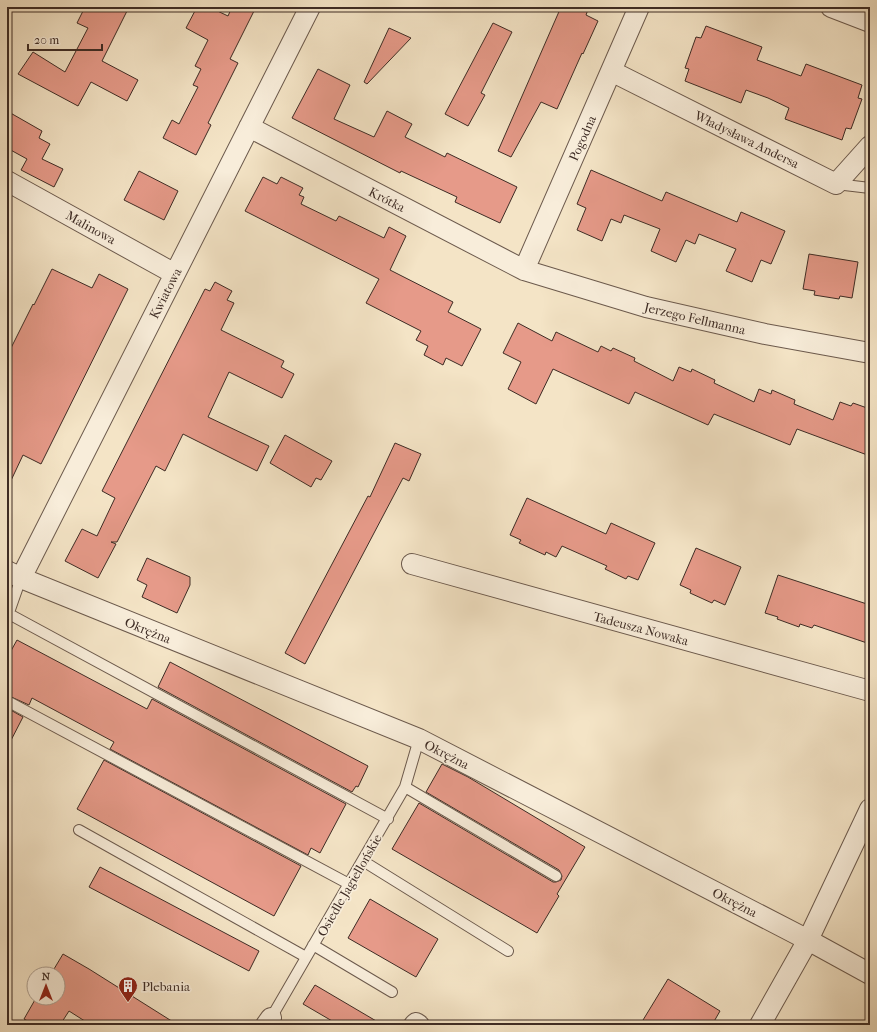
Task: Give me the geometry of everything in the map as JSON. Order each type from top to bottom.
[{"type":"street","name":"Kwiatowa","points":[[14,575],[175,274],[310,7]]},
{"type":"street","name":"Pogodna","points":[[524,270],[639,7]]},
{"type":"street","points":[[831,7],[870,22]]},
{"type":"street","name":"Władysława Andersa","points":[[611,72],[836,184]]},
{"type":"street","name":"Krótka","points":[[249,127],[524,270]]},
{"type":"street","points":[[836,184],[870,146]]},
{"type":"street","name":"Malinowa","points":[[7,181],[175,274]]},
{"type":"street","name":"Jerzego Fellmanna","points":[[524,270],[646,308],[765,334],[870,352]]},
{"type":"street","name":"Tadeusza Nowaka","points":[[412,564],[870,691]]},
{"type":"street","name":"Okrężna","points":[[14,575],[419,739],[808,940],[870,974]]},
{"type":"street","points":[[760,1025],[808,940],[870,810]]},
{"type":"street","points":[[414,1025],[416,1023],[419,1025]]},
{"type":"lane","points":[[836,184],[870,188]]},
{"type":"lane","points":[[14,575],[8,616],[388,819]]},
{"type":"lane","points":[[7,701],[349,884]]},
{"type":"lane","name":"Osiedle Jagiellońskie","points":[[268,1021],[388,819],[405,787],[419,739]]},
{"type":"lane","points":[[405,787],[556,876]]},
{"type":"lane","points":[[79,830],[306,957]]},
{"type":"lane","points":[[363,861],[508,951]]},
{"type":"lane","points":[[313,945],[392,992]]},
{"type":"building","points":[[85,7],[129,7],[102,61],[138,80],[127,101],[91,82],[78,106],[18,74],[33,52],[65,72],[88,28],[77,23]]},
{"type":"building","points":[[197,7],[209,7],[228,16],[232,7],[256,7],[230,59],[238,63],[208,123],[211,125],[196,155],[163,138],[172,120],[179,124],[198,87],[193,85],[201,69],[195,66],[208,40],[186,28]]},
{"type":"building","points":[[561,7],[589,7],[586,15],[598,21],[557,109],[541,102],[511,157],[498,151]]},
{"type":"building","points":[[493,23],[512,32],[481,93],[485,95],[468,126],[445,114]]},
{"type":"building","points":[[706,26],[762,47],[757,60],[801,76],[806,64],[862,85],[858,98],[862,99],[851,129],[846,128],[842,140],[785,119],[789,108],[768,98],[746,90],[741,103],[685,81],[689,69],[685,68],[696,37],[701,38]]},
{"type":"building","points":[[389,28],[411,38],[367,84],[364,82]]},
{"type":"building","points":[[318,69],[350,85],[334,119],[374,137],[387,111],[412,124],[405,137],[445,157],[447,153],[517,187],[500,223],[455,202],[457,197],[401,171],[400,173],[292,118]]},
{"type":"building","points":[[7,111],[42,131],[39,138],[50,144],[42,159],[63,169],[54,187],[21,170],[27,159],[7,148]]},
{"type":"building","points":[[591,170],[662,201],[666,192],[737,222],[741,212],[785,231],[771,264],[761,260],[752,282],[726,271],[736,249],[699,234],[695,244],[686,240],[676,262],[651,251],[660,229],[624,215],[621,223],[611,219],[602,241],[577,230],[586,208],[577,204]]},
{"type":"building","points":[[139,171],[178,191],[164,220],[124,200]]},
{"type":"building","points":[[263,177],[277,184],[281,177],[303,188],[299,195],[304,197],[301,204],[336,221],[339,216],[384,238],[389,227],[406,236],[390,270],[453,302],[448,312],[481,329],[462,366],[446,358],[443,365],[424,355],[428,346],[416,340],[421,331],[366,303],[379,279],[245,211]]},
{"type":"building","points":[[809,254],[858,262],[852,298],[840,296],[839,299],[814,295],[815,291],[803,289]]},
{"type":"building","points":[[52,269],[92,288],[99,274],[128,289],[41,464],[23,455],[7,489],[7,356]]},
{"type":"building","points":[[215,282],[232,291],[227,300],[234,303],[221,330],[284,361],[281,367],[294,374],[282,398],[229,372],[208,417],[269,446],[257,471],[183,434],[165,471],[156,466],[117,542],[111,542],[116,544],[98,578],[65,561],[82,529],[97,536],[115,498],[102,491],[205,289],[210,291]]},
{"type":"building","points":[[518,323],[552,341],[556,332],[598,352],[601,346],[611,351],[613,348],[635,358],[634,361],[673,381],[679,367],[691,372],[692,369],[715,380],[714,383],[754,402],[759,389],[771,394],[772,390],[795,400],[794,404],[833,420],[840,402],[851,406],[853,403],[870,409],[870,456],[797,429],[790,445],[714,414],[708,425],[635,392],[629,404],[553,369],[536,404],[508,389],[521,362],[503,353]]},
{"type":"building","points":[[285,435],[332,461],[321,480],[316,478],[311,487],[270,463]]},
{"type":"building","points":[[395,443],[421,454],[409,481],[403,478],[305,664],[285,653],[368,496],[370,497]]},
{"type":"building","points":[[527,498],[606,534],[611,523],[655,543],[638,580],[628,576],[626,579],[605,569],[607,566],[562,546],[556,557],[546,552],[545,555],[519,543],[521,540],[510,535]]},
{"type":"building","points":[[696,548],[741,567],[725,605],[714,600],[712,603],[690,593],[691,590],[680,585]]},
{"type":"building","points":[[147,558],[190,577],[190,585],[177,613],[142,597],[147,585],[137,580]]},
{"type":"building","points":[[778,575],[870,605],[870,644],[814,625],[812,628],[800,624],[799,627],[777,619],[778,617],[765,613]]},
{"type":"building","points":[[17,640],[147,709],[152,699],[346,804],[320,853],[311,848],[308,855],[110,749],[114,742],[32,698],[29,705],[7,695],[7,658]]},
{"type":"building","points":[[170,662],[368,766],[358,787],[356,786],[352,792],[158,687]]},
{"type":"building","points":[[7,708],[23,717],[7,748]]},
{"type":"building","points":[[104,760],[301,866],[274,916],[77,809]]},
{"type":"building","points":[[442,764],[468,777],[585,847],[557,894],[559,896],[537,933],[392,849],[419,803],[553,882],[561,880],[562,876],[559,870],[426,792]]},
{"type":"building","points":[[100,867],[259,951],[249,971],[89,887]]},
{"type":"building","points":[[370,899],[438,939],[416,977],[348,938]]},
{"type":"building","points":[[63,954],[178,1025],[91,1025],[69,1011],[60,1025],[35,1025],[24,1019],[31,1006],[66,1006],[66,966],[56,966]]},
{"type":"building","points":[[668,979],[720,1011],[712,1025],[640,1025]]},
{"type":"building","points":[[315,985],[383,1025],[339,1025],[303,1004]]},
{"type":"place","name":"Plebania","points":[[128,1003]]}]
